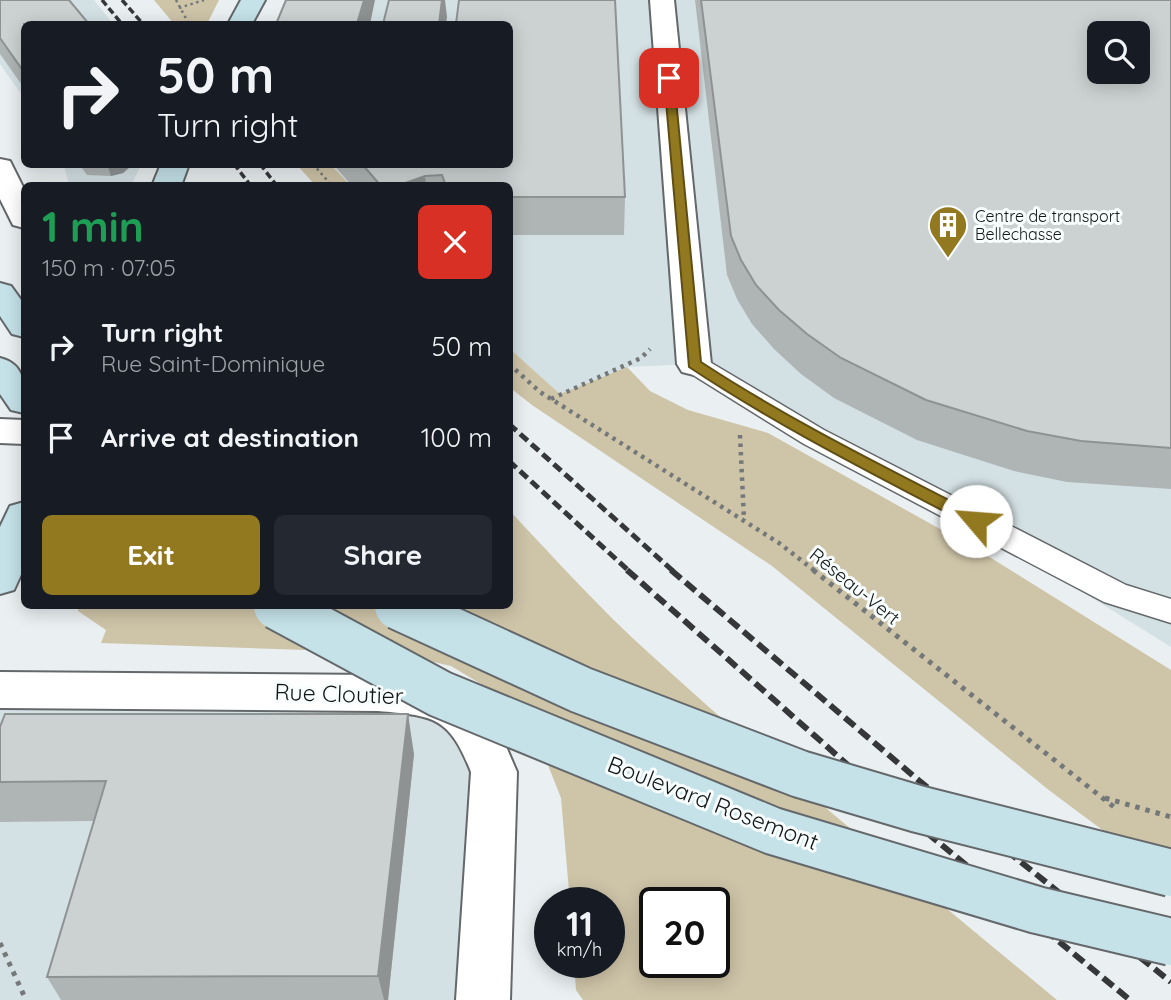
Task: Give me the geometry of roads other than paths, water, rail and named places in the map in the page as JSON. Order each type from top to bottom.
[{"type":"main road","points":[[242,21],[253,0]]},
{"type":"main road","points":[[0,293],[21,323]]},
{"type":"main road","points":[[0,369],[21,398]]},
{"type":"main road","points":[[0,579],[21,524]]},
{"type":"main road","name":"Boulevard Rosemont","points":[[283,609],[440,694],[774,831],[1037,911],[1171,942]]},
{"type":"main road","points":[[404,609],[580,690],[800,774],[918,809],[1171,873]]},
{"type":"street","points":[[662,0],[694,364]]},
{"type":"street","points":[[0,167],[21,212]]},
{"type":"street","points":[[0,431],[21,432]]},
{"type":"street","name":"Rue Cloutier","points":[[0,690],[378,692],[424,697],[457,710],[479,734],[494,772],[483,1000]]},
{"type":"lane","points":[[694,364],[814,437],[1115,594],[1171,611]]},
{"type":"railway","points":[[102,0],[120,21]]},
{"type":"railway","points":[[122,0],[140,21]]},
{"type":"railway","points":[[237,168],[248,182]]},
{"type":"railway","points":[[263,168],[274,182]]},
{"type":"railway","points":[[513,428],[673,571]]},
{"type":"railway","points":[[513,465],[629,571]]},
{"type":"railway","points":[[627,570],[892,804],[1130,1000]]},
{"type":"railway","points":[[671,570],[917,779],[1171,982]]},
{"type":"place","name":"Centre de transport Bellechasse","points":[[948,259]]}]
